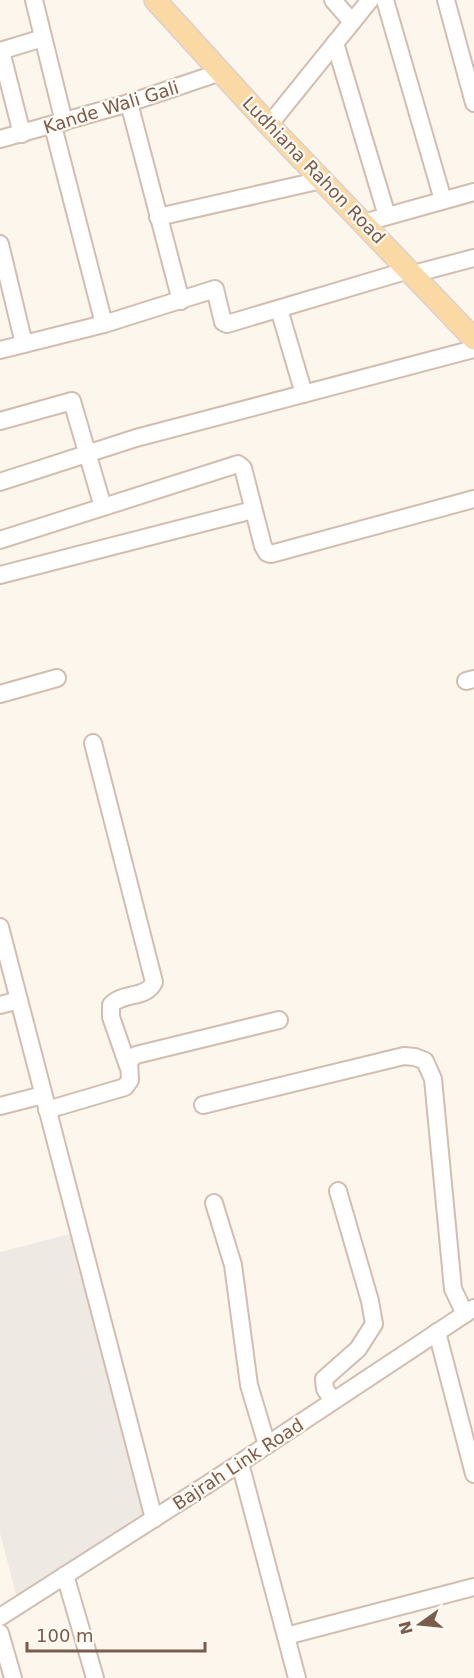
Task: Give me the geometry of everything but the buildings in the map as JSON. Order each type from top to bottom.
[{"type":"main road","name":"Ludhiana Rahon Road","points":[[155,0],[269,125],[474,339]]},
{"type":"street","points":[[34,0],[58,124],[104,324]]},
{"type":"street","points":[[333,0],[352,22]]},
{"type":"street","points":[[269,125],[370,0]]},
{"type":"street","points":[[384,0],[443,200]]},
{"type":"street","points":[[446,0],[474,103]]},
{"type":"street","points":[[22,134],[1,51],[43,38]]},
{"type":"street","points":[[335,43],[387,216]]},
{"type":"street","name":"Kande Wali Gali","points":[[0,140],[129,103],[221,72]]},
{"type":"street","points":[[129,103],[181,301]]},
{"type":"street","points":[[158,217],[322,180]]},
{"type":"street","points":[[363,223],[474,192]]},
{"type":"street","points":[[0,244],[24,344]]},
{"type":"street","points":[[0,350],[104,324],[215,289],[223,322],[227,324],[411,272],[474,258]]},
{"type":"street","points":[[279,309],[304,394]]},
{"type":"street","points":[[0,482],[88,453],[474,349]]},
{"type":"street","points":[[0,422],[72,401],[103,507]]},
{"type":"street","points":[[0,540],[237,464],[243,468],[263,546],[271,554],[474,499]]},
{"type":"street","points":[[0,575],[253,510]]},
{"type":"street","points":[[0,694],[57,678]]},
{"type":"street","points":[[0,1106],[45,1103],[125,1087],[130,1080],[128,1066],[111,1017],[111,1005],[118,999],[145,992],[154,982],[93,743]]},
{"type":"street","points":[[0,927],[154,1519]]},
{"type":"street","points":[[0,1005],[19,1000]]},
{"type":"street","points":[[128,1066],[131,1057],[141,1053],[279,1020]]},
{"type":"street","points":[[203,1105],[404,1056],[425,1061],[431,1073],[436,1104],[453,1289],[469,1311]]},
{"type":"street","points":[[333,1401],[325,1389],[324,1379],[358,1349],[374,1324],[370,1301],[338,1191]]},
{"type":"street","points":[[214,1203],[232,1265],[249,1385],[267,1445]]},
{"type":"street","name":"Bajrah Link Road","points":[[0,1617],[240,1463],[469,1311]]},
{"type":"street","points":[[437,1332],[474,1474]]},
{"type":"street","points":[[240,1463],[297,1678]]},
{"type":"street","points":[[65,1575],[95,1678]]},
{"type":"street","points":[[286,1636],[474,1587]]},
{"type":"street","points":[[0,1633],[13,1678]]},
{"type":"shaded area","points":[[77,1232],[150,1514],[17,1598],[0,1533],[0,1252]]}]
